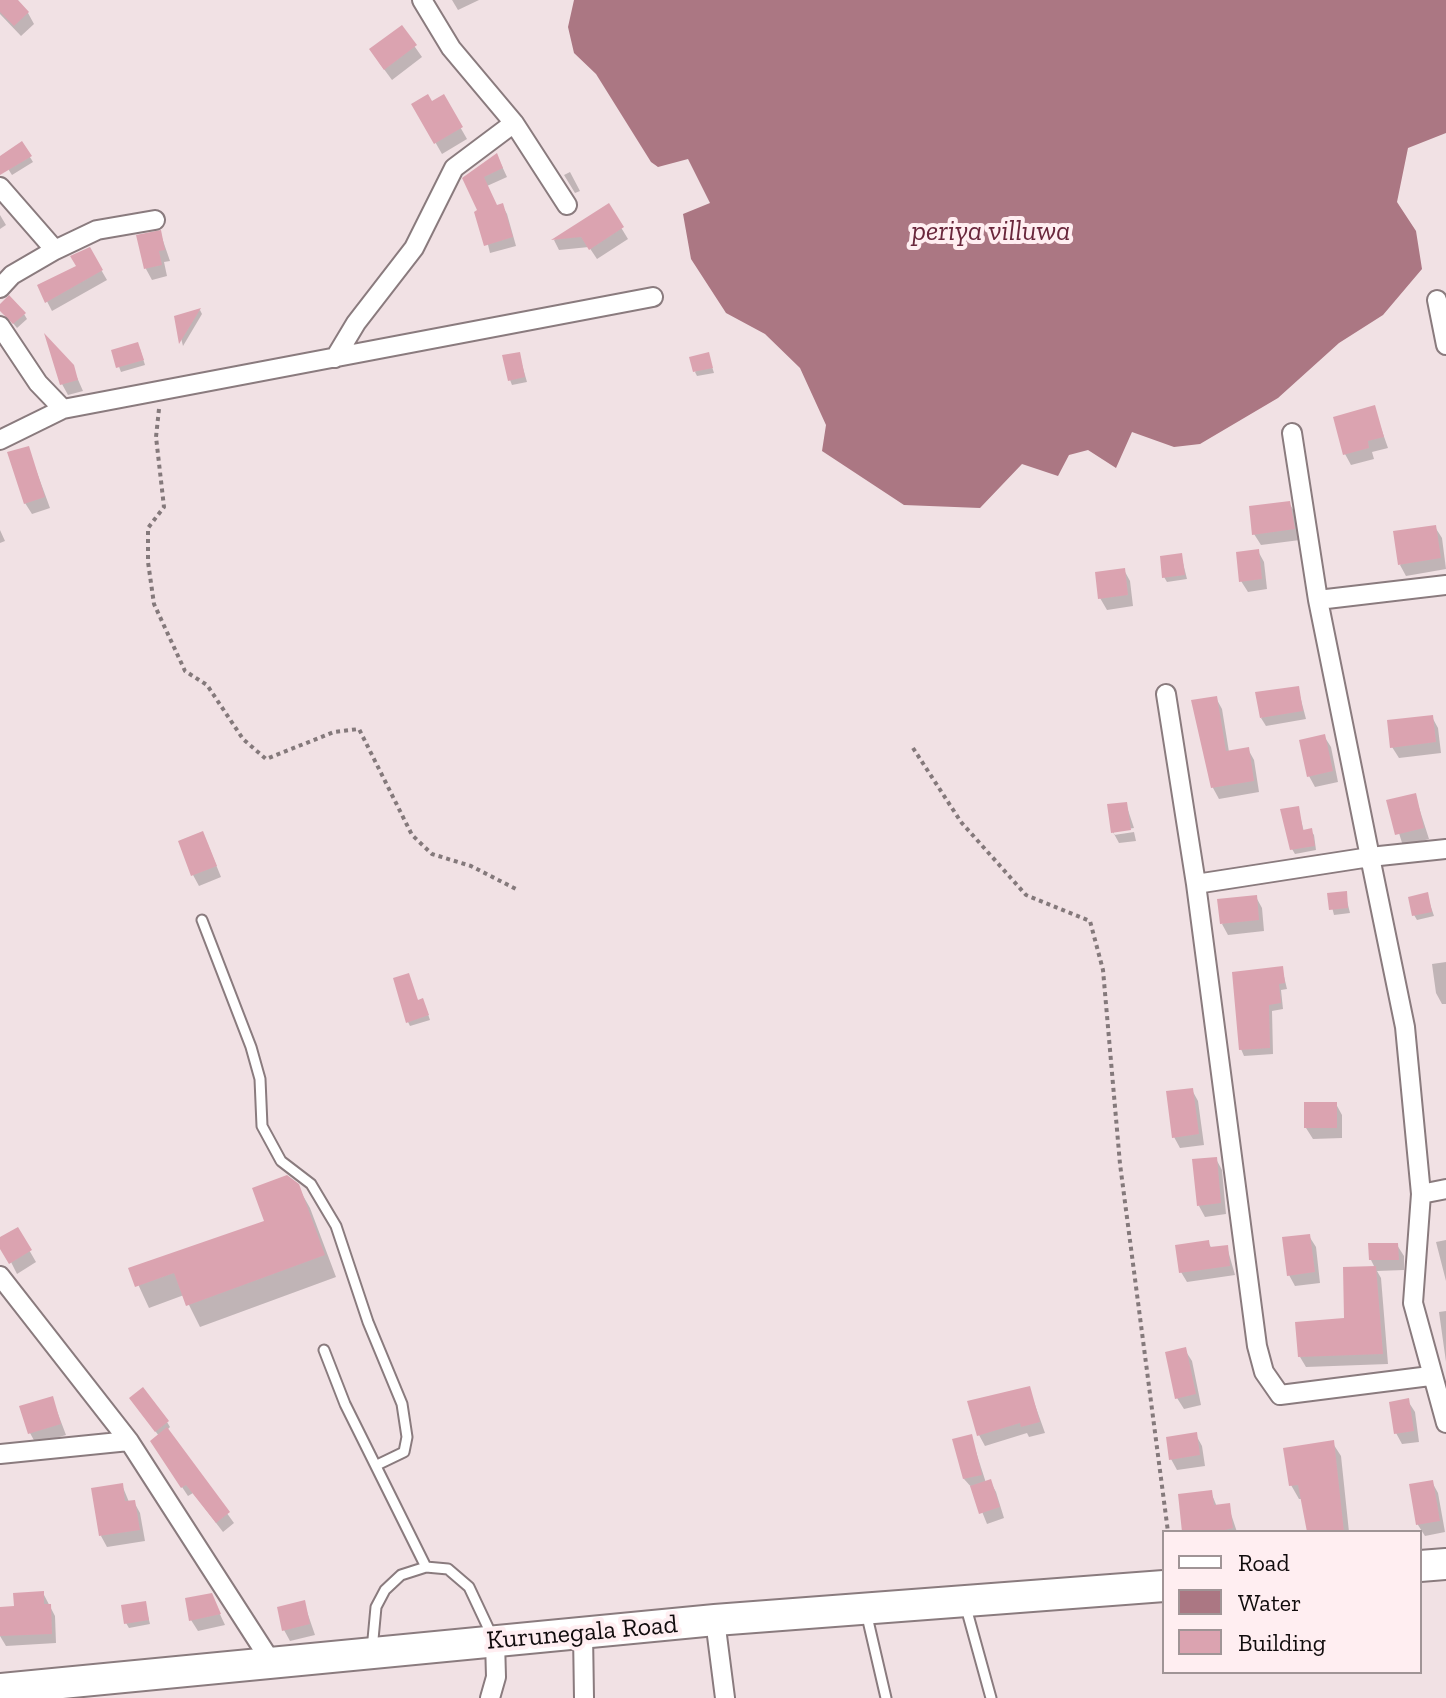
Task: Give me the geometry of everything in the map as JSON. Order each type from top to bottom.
[{"type":"highway","points":[[1422,1566],[1446,1564]]},
{"type":"highway","name":"Kurunegala Road","points":[[0,1689],[37,1692],[272,1663],[715,1620],[1162,1586]]},
{"type":"street","points":[[422,0],[451,48],[514,123],[567,205]]},
{"type":"street","points":[[335,358],[356,323],[414,248],[454,168],[514,123]]},
{"type":"street","points":[[0,187],[55,250]]},
{"type":"street","points":[[0,288],[12,275],[97,230],[155,220]]},
{"type":"street","points":[[0,440],[63,409],[653,297]]},
{"type":"street","points":[[1437,300],[1446,345]]},
{"type":"street","points":[[0,326],[38,383],[63,409]]},
{"type":"street","points":[[1292,433],[1318,600],[1405,1027],[1421,1194],[1413,1303],[1430,1376],[1446,1423]]},
{"type":"street","points":[[1318,600],[1446,585]]},
{"type":"street","points":[[1166,694],[1196,884],[1257,1346],[1264,1372],[1280,1395],[1430,1376]]},
{"type":"street","points":[[1196,884],[1370,857],[1446,849]]},
{"type":"street","points":[[1421,1194],[1446,1189]]},
{"type":"street","points":[[0,1276],[129,1441],[272,1663]]},
{"type":"street","points":[[0,1454],[129,1441]]},
{"type":"street","points":[[715,1620],[725,1698]]},
{"type":"street","points":[[583,1633],[584,1698]]},
{"type":"street","points":[[490,1698],[496,1677],[495,1641]]},
{"type":"lane","points":[[202,920],[251,1047],[260,1079],[262,1126],[281,1161],[311,1184],[336,1226],[368,1322],[402,1404],[407,1437],[404,1452],[377,1465]]},
{"type":"lane","points":[[324,1350],[345,1404],[426,1567]]},
{"type":"lane","points":[[372,1653],[376,1607],[385,1590],[401,1575],[426,1567],[448,1569],[469,1587],[495,1641]]},
{"type":"lane","points":[[964,1601],[991,1698]]},
{"type":"lane","points":[[865,1609],[886,1698]]},
{"type":"path","points":[[175,388],[156,412],[164,507],[148,528],[148,562],[154,604],[185,671],[207,685],[243,739],[266,759],[334,732],[359,729],[412,835],[432,854],[471,866],[516,889]]},
{"type":"path","points":[[913,748],[961,822],[1026,895],[1090,921],[1103,970],[1120,1164],[1168,1530]]},
{"type":"water","name":"periya villuwa","points":[[574,0],[1446,0],[1446,133],[1408,148],[1397,202],[1416,231],[1422,269],[1383,315],[1339,343],[1278,398],[1200,444],[1174,447],[1132,432],[1116,468],[1088,450],[1069,455],[1058,476],[1022,464],[980,508],[904,505],[822,451],[826,425],[800,368],[765,334],[726,313],[691,259],[683,214],[710,203],[688,159],[658,167],[651,162],[596,74],[574,53],[568,27]]},
{"type":"building","points":[[0,0],[18,0],[29,12],[14,26],[0,12]]},
{"type":"building","points":[[402,25],[417,45],[384,70],[369,49]]},
{"type":"building","points":[[428,94],[432,101],[444,94],[463,127],[434,144],[411,104]]},
{"type":"building","points":[[22,141],[32,156],[0,175],[0,156]]},
{"type":"building","points":[[497,153],[503,168],[484,177],[497,205],[503,203],[513,237],[484,246],[474,212],[477,210],[462,178]]},
{"type":"building","points":[[609,203],[624,227],[589,250],[581,237],[551,240]]},
{"type":"building","points":[[161,230],[165,250],[159,251],[162,265],[144,269],[136,235]]},
{"type":"building","points":[[90,247],[103,270],[45,303],[37,285],[76,266],[70,256]]},
{"type":"building","points":[[9,295],[26,313],[13,324],[0,311],[0,304]]},
{"type":"building","points":[[201,308],[179,344],[174,316]]},
{"type":"building","points":[[44,333],[74,365],[78,380],[60,385]]},
{"type":"building","points":[[138,342],[144,360],[116,368],[111,350]]},
{"type":"building","points":[[520,352],[525,377],[508,381],[502,355]]},
{"type":"building","points":[[709,352],[713,368],[693,372],[689,357]]},
{"type":"building","points":[[1375,405],[1384,437],[1368,441],[1369,448],[1343,455],[1333,417]]},
{"type":"building","points":[[29,446],[45,497],[24,504],[7,452]]},
{"type":"building","points":[[1290,501],[1295,529],[1252,535],[1249,506]]},
{"type":"building","points":[[1436,525],[1441,558],[1398,565],[1393,531]]},
{"type":"building","points":[[1259,549],[1262,579],[1239,582],[1236,552]]},
{"type":"building","points":[[1182,553],[1185,575],[1162,578],[1160,556]]},
{"type":"building","points":[[1125,568],[1128,595],[1098,599],[1095,572]]},
{"type":"building","points":[[1299,686],[1303,711],[1260,718],[1255,692]]},
{"type":"building","points":[[1217,696],[1226,751],[1249,747],[1254,781],[1211,788],[1191,700]]},
{"type":"building","points":[[1433,715],[1436,742],[1390,748],[1387,720]]},
{"type":"building","points":[[1325,734],[1333,771],[1307,777],[1299,740]]},
{"type":"building","points":[[1416,793],[1424,828],[1395,835],[1386,800]]},
{"type":"building","points":[[1127,802],[1131,830],[1111,833],[1107,804]]},
{"type":"building","points":[[1299,806],[1303,830],[1312,828],[1315,846],[1290,850],[1280,809]]},
{"type":"building","points":[[203,831],[217,866],[191,876],[178,841]]},
{"type":"building","points":[[1347,891],[1348,908],[1329,910],[1327,893]]},
{"type":"building","points":[[1428,892],[1432,912],[1412,916],[1408,897]]},
{"type":"building","points":[[1257,895],[1259,920],[1220,924],[1217,899]]},
{"type":"building","points":[[1283,966],[1285,983],[1279,984],[1281,1003],[1269,1005],[1270,1048],[1239,1050],[1232,972]]},
{"type":"building","points":[[409,973],[418,1000],[423,998],[429,1015],[406,1023],[393,978]]},
{"type":"building","points":[[1193,1088],[1199,1134],[1172,1138],[1166,1091]]},
{"type":"building","points":[[1304,1102],[1337,1102],[1337,1128],[1304,1128]]},
{"type":"building","points":[[1217,1157],[1221,1203],[1197,1206],[1192,1159]]},
{"type":"building","points":[[287,1175],[299,1184],[325,1255],[186,1306],[174,1273],[135,1287],[128,1268],[264,1221],[252,1188]]},
{"type":"building","points":[[18,1227],[32,1250],[9,1264],[0,1249],[0,1237]]},
{"type":"building","points":[[1310,1234],[1315,1272],[1287,1276],[1282,1237]]},
{"type":"building","points":[[1209,1240],[1210,1247],[1228,1245],[1230,1266],[1179,1273],[1175,1245]]},
{"type":"building","points":[[1368,1243],[1398,1243],[1399,1260],[1369,1260]]},
{"type":"building","points":[[1376,1266],[1383,1354],[1298,1357],[1295,1322],[1344,1318],[1343,1267]]},
{"type":"building","points":[[1186,1347],[1196,1394],[1175,1399],[1165,1352]]},
{"type":"building","points":[[1030,1386],[1040,1422],[1021,1427],[1020,1423],[977,1436],[967,1401]]},
{"type":"building","points":[[143,1387],[169,1421],[155,1432],[129,1398]]},
{"type":"building","points":[[53,1396],[61,1424],[28,1434],[19,1406]]},
{"type":"building","points":[[1409,1398],[1414,1431],[1394,1434],[1389,1402]]},
{"type":"building","points":[[167,1427],[230,1512],[216,1523],[186,1485],[181,1488],[150,1441]]},
{"type":"building","points":[[1197,1432],[1200,1455],[1169,1460],[1166,1437]]},
{"type":"building","points":[[972,1434],[982,1475],[963,1479],[952,1439]]},
{"type":"building","points":[[1334,1440],[1344,1530],[1307,1530],[1298,1485],[1289,1486],[1283,1448]]},
{"type":"building","points":[[991,1479],[1000,1507],[979,1514],[970,1486]]},
{"type":"building","points":[[1433,1480],[1440,1521],[1416,1525],[1409,1484]]},
{"type":"building","points":[[123,1483],[125,1501],[135,1500],[140,1530],[99,1536],[91,1488]]},
{"type":"building","points":[[1212,1490],[1214,1505],[1230,1503],[1233,1528],[1182,1530],[1178,1494]]},
{"type":"building","points":[[44,1591],[44,1604],[51,1604],[52,1634],[0,1636],[0,1607],[14,1606],[13,1593]]},
{"type":"building","points":[[212,1593],[221,1614],[189,1621],[185,1598]]},
{"type":"building","points":[[305,1600],[310,1624],[282,1631],[277,1607]]},
{"type":"building","points":[[146,1601],[149,1620],[124,1624],[121,1605]]}]
